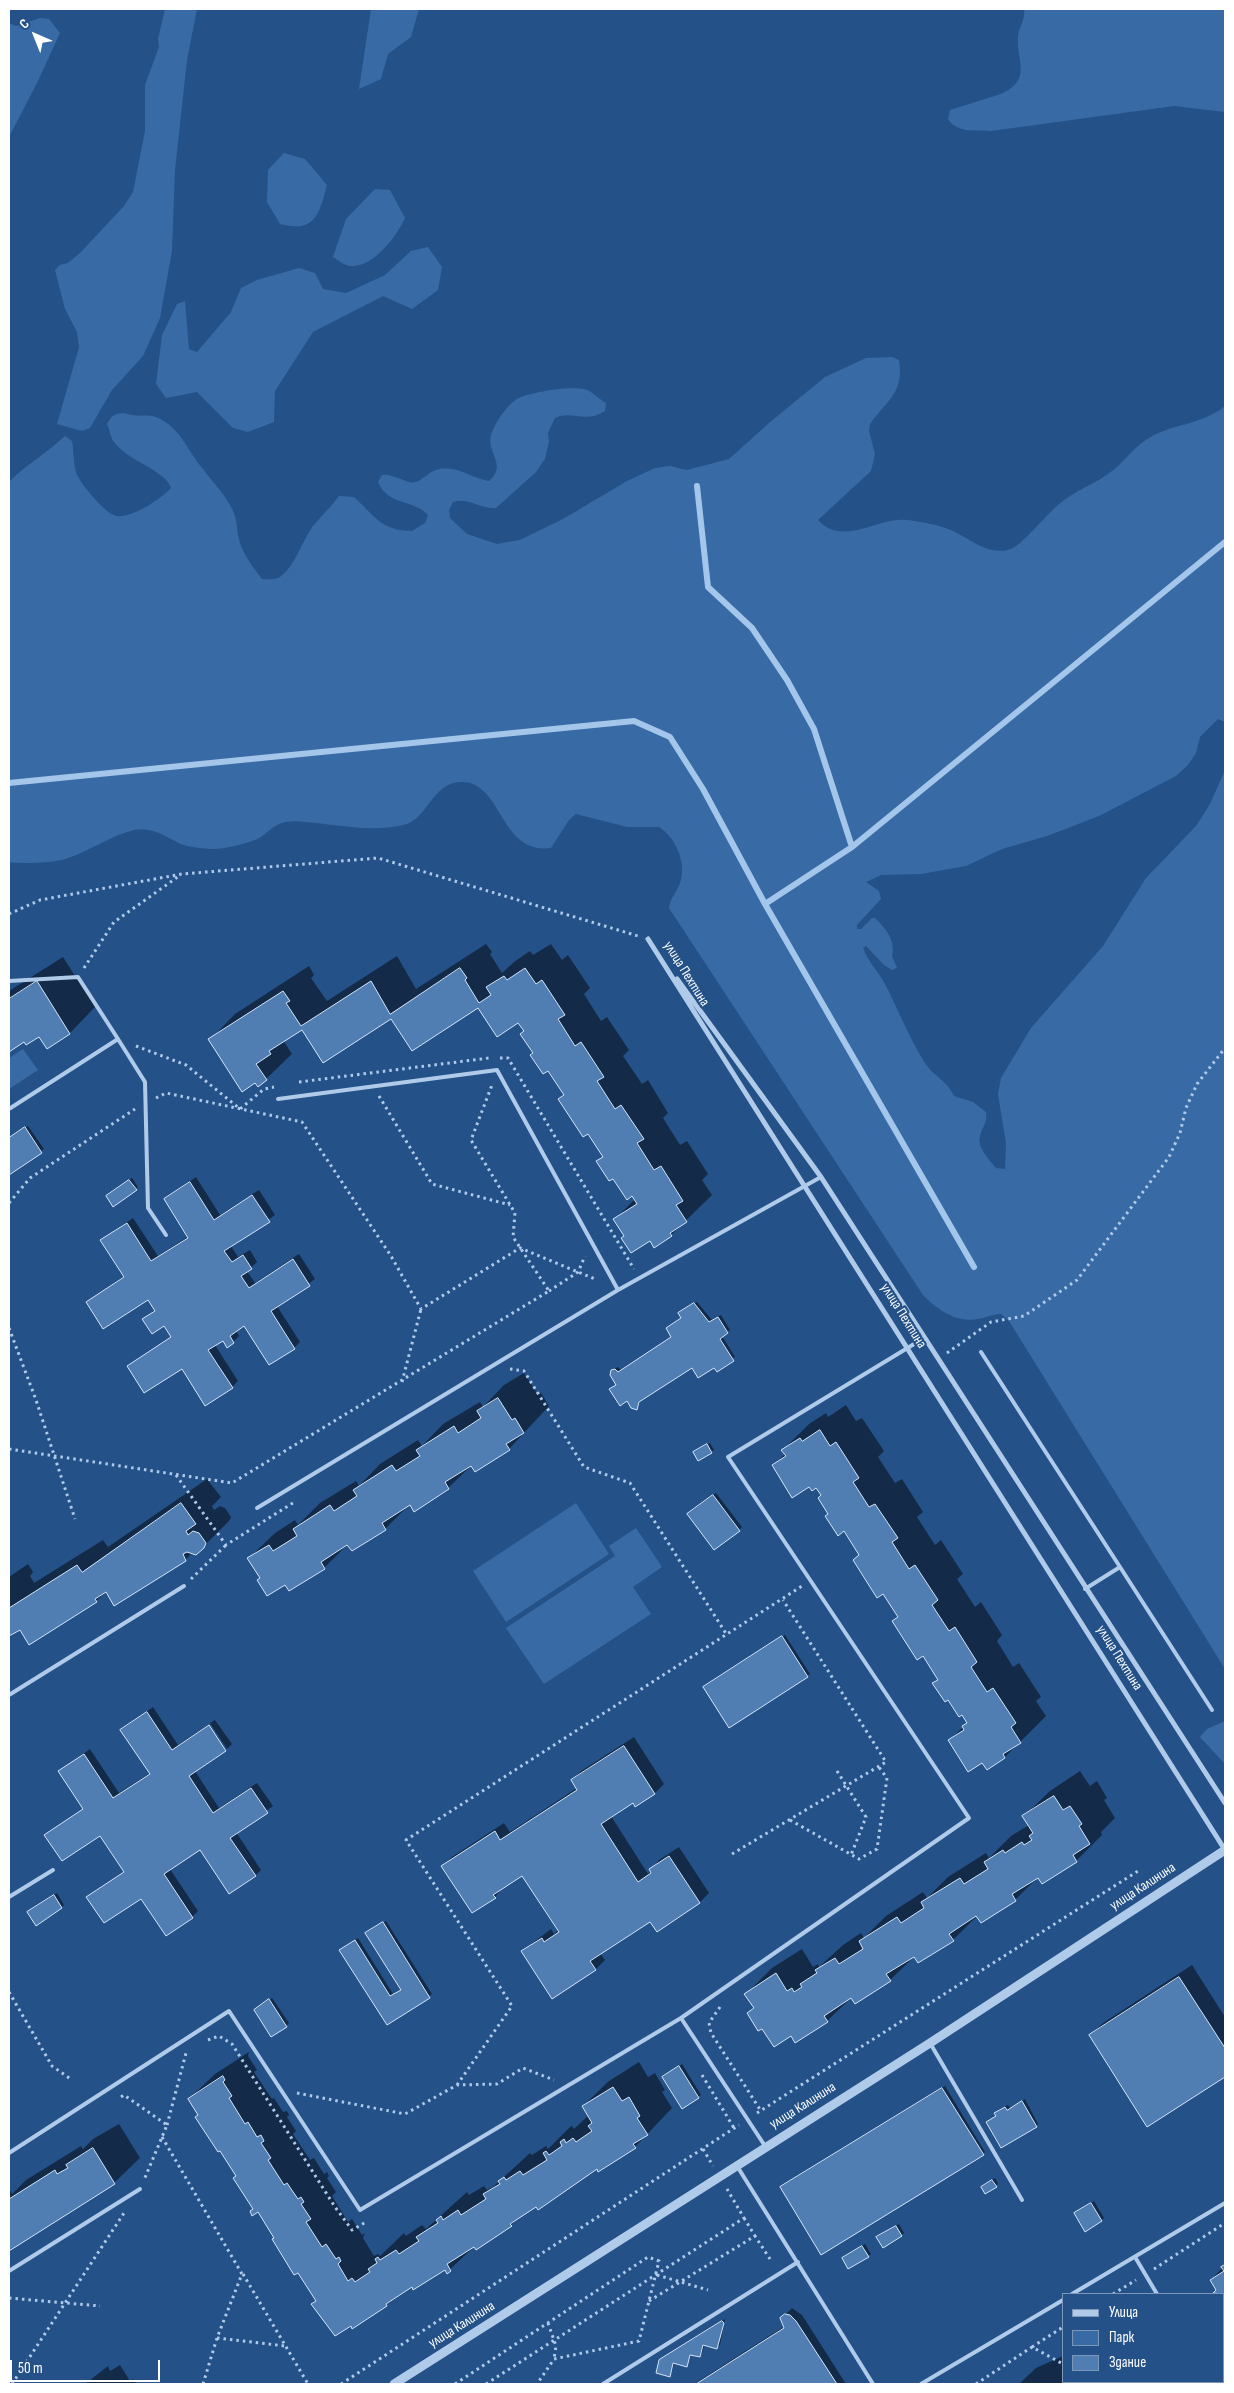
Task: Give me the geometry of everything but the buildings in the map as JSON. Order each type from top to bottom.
[{"type":"street","name":"улица Пехтина","points":[[648,939],[821,1177],[1085,1589],[1225,1803]]},
{"type":"street","name":"улица Пехтина","points":[[648,939],[1225,1851]]},
{"type":"street","name":"улица Калинина","points":[[394,2384],[720,2177],[765,2146],[930,2043],[1225,1851]]},
{"type":"lane","points":[[9,981],[78,977],[145,1082],[148,1208],[166,1235]]},
{"type":"lane","points":[[9,1109],[118,1039]]},
{"type":"lane","points":[[278,1099],[497,1070],[618,1290]]},
{"type":"lane","points":[[257,1508],[618,1290],[821,1177]]},
{"type":"lane","points":[[9,2153],[229,2011],[360,2210],[680,2018],[969,1818],[728,1457],[924,1338]]},
{"type":"lane","points":[[981,1352],[1212,1710]]},
{"type":"lane","points":[[1085,1589],[1120,1568]]},
{"type":"lane","points":[[9,1695],[184,1586]]},
{"type":"lane","points":[[9,1897],[53,1870]]},
{"type":"lane","points":[[680,2018],[765,2146]]},
{"type":"lane","points":[[930,2043],[1022,2200]]},
{"type":"lane","points":[[737,2166],[873,2384]]},
{"type":"lane","points":[[9,2271],[140,2189]]},
{"type":"lane","points":[[1074,2293],[1225,2203]]},
{"type":"lane","points":[[1135,2257],[1156,2293]]},
{"type":"lane","points":[[603,2384],[798,2262]]},
{"type":"lane","points":[[921,2384],[1062,2301]]},
{"type":"path","points":[[9,914],[40,900],[182,874],[378,858],[648,939]]},
{"type":"path","points":[[78,977],[114,922],[182,874]]},
{"type":"path","points":[[118,1039],[186,1065],[240,1109]]},
{"type":"path","points":[[939,1359],[991,1322],[1024,1316],[1077,1280],[1170,1158],[1180,1133],[1186,1108],[1197,1084],[1225,1048]]},
{"type":"path","points":[[290,1084],[483,1058],[508,1058]]},
{"type":"path","points":[[508,1058],[497,1070],[471,1140],[515,1214],[513,1237],[549,1291]]},
{"type":"path","points":[[508,1058],[640,1278]]},
{"type":"path","points":[[372,1072],[374,1086],[432,1184],[510,1205]]},
{"type":"path","points":[[240,1109],[264,1089],[282,1086]]},
{"type":"path","points":[[9,1203],[30,1178],[120,1118],[166,1093],[302,1122],[391,1256],[421,1309]]},
{"type":"path","points":[[9,1449],[232,1483],[402,1382],[578,1272],[592,1242]]},
{"type":"path","points":[[402,1382],[421,1309],[520,1248]]},
{"type":"path","points":[[520,1248],[595,1279]]},
{"type":"path","points":[[9,1328],[36,1400],[75,1519]]},
{"type":"path","points":[[504,1367],[524,1371],[584,1467],[630,1483],[727,1635]]},
{"type":"path","points":[[176,1474],[226,1545]]},
{"type":"path","points":[[184,1586],[226,1545],[302,1497]]},
{"type":"path","points":[[284,2096],[291,2092],[405,2114],[457,2085],[512,2006],[406,1840],[783,1600],[810,1580]]},
{"type":"path","points":[[732,1854],[886,1762],[783,1600]]},
{"type":"path","points":[[789,1820],[859,1860],[877,1849],[887,1778],[878,1766]]},
{"type":"path","points":[[837,1771],[866,1817],[851,1855]]},
{"type":"path","points":[[9,1992],[52,2066],[72,2080]]},
{"type":"path","points":[[726,2003],[712,2016],[709,2022],[711,2033],[761,2111]]},
{"type":"path","points":[[200,2043],[219,2036],[232,2044],[335,2207],[352,2230],[369,2220]]},
{"type":"path","points":[[167,2125],[181,2068],[187,2052],[194,2047]]},
{"type":"path","points":[[457,2085],[497,2084],[523,2068],[568,2086]]},
{"type":"path","points":[[700,2071],[734,2128]]},
{"type":"path","points":[[162,2137],[308,2384]]},
{"type":"path","points":[[703,2148],[770,2259]]},
{"type":"path","points":[[486,2384],[744,2218]]},
{"type":"path","points":[[1116,2293],[1225,2223]]},
{"type":"path","points":[[649,2301],[755,2236]]},
{"type":"path","points":[[457,2384],[648,2257],[659,2261],[639,2341],[554,2359]]},
{"type":"path","points":[[203,2384],[217,2338],[242,2274]]},
{"type":"path","points":[[656,2275],[708,2290]]},
{"type":"path","points":[[9,2298],[100,2306]]},
{"type":"path","points":[[537,2384],[554,2359],[554,2341],[548,2323]]},
{"type":"path","points":[[976,2384],[1062,2328]]},
{"type":"path","points":[[217,2338],[285,2346]]},
{"type":"path","points":[[1032,2347],[1062,2363]]},
{"type":"green space","points":[[165,9],[197,9],[187,60],[175,170],[172,251],[160,318],[143,356],[112,390],[90,428],[82,431],[57,424],[79,347],[77,332],[65,309],[55,270],[60,265],[68,263],[80,253],[124,206],[133,192],[145,131],[145,85],[159,47],[158,39]]},
{"type":"green space","points":[[371,9],[419,9],[411,37],[388,54],[381,79],[359,89]]},
{"type":"green space","points":[[1024,9],[1225,9],[1225,112],[1174,106],[991,131],[967,130],[956,127],[948,119],[950,110],[1001,94],[1017,82],[1021,69],[1018,36],[1024,16]]},
{"type":"green space","points":[[40,18],[49,19],[60,33],[9,137],[9,23],[16,26]]},
{"type":"green space","points":[[284,153],[305,159],[327,185],[318,213],[308,224],[301,226],[280,224],[267,202],[268,170]]},
{"type":"green space","points":[[375,189],[390,190],[405,218],[390,242],[376,256],[360,265],[346,265],[333,257],[346,219]]},
{"type":"green space","points":[[428,247],[442,267],[438,290],[412,309],[383,296],[313,332],[275,391],[274,422],[248,432],[233,428],[197,392],[166,398],[156,384],[162,335],[177,304],[185,301],[189,349],[197,352],[231,312],[241,288],[257,280],[299,268],[315,273],[323,289],[346,293],[385,275],[411,251]]},
{"type":"green space","points":[[892,357],[899,360],[899,380],[893,395],[870,424],[869,431],[875,454],[871,471],[818,520],[828,528],[838,531],[850,531],[885,522],[908,520],[933,524],[948,529],[986,548],[1003,551],[1011,549],[1021,542],[1058,505],[1071,495],[1112,471],[1146,440],[1166,430],[1216,413],[1225,406],[1225,722],[1218,719],[1200,737],[1196,753],[1188,765],[1176,776],[1099,816],[1047,836],[1002,849],[966,866],[921,874],[881,875],[866,882],[879,891],[881,899],[857,925],[857,929],[861,929],[872,918],[875,918],[883,926],[893,946],[892,956],[897,968],[892,970],[884,965],[866,946],[863,948],[865,953],[885,984],[925,1063],[947,1085],[954,1096],[973,1102],[986,1112],[986,1122],[980,1136],[980,1145],[996,1168],[1005,1169],[1006,1143],[998,1094],[1001,1078],[1031,1028],[1103,946],[1146,878],[1196,826],[1210,804],[1225,770],[1225,1669],[1009,1321],[1001,1314],[970,1320],[955,1317],[935,1306],[923,1295],[669,908],[680,883],[682,867],[675,844],[659,827],[627,827],[576,814],[569,820],[551,848],[534,847],[521,840],[511,830],[485,793],[475,785],[461,782],[443,788],[419,816],[411,822],[392,827],[360,828],[290,821],[279,824],[261,837],[250,842],[215,849],[184,845],[157,832],[140,829],[125,833],[74,856],[60,860],[37,863],[9,862],[9,482],[65,436],[72,441],[77,475],[84,485],[107,511],[117,516],[123,516],[146,507],[171,488],[161,475],[118,447],[112,439],[107,424],[112,417],[121,413],[154,417],[162,420],[180,436],[229,503],[235,516],[238,535],[244,553],[251,564],[262,579],[272,579],[278,578],[288,569],[313,526],[339,496],[354,497],[379,521],[393,528],[412,531],[425,523],[428,515],[422,510],[394,499],[382,490],[378,482],[382,475],[413,482],[436,470],[450,469],[489,481],[497,470],[497,464],[491,448],[491,435],[502,414],[519,398],[553,390],[572,388],[590,391],[606,403],[605,411],[598,415],[585,417],[567,415],[555,418],[548,433],[549,441],[545,459],[536,472],[496,508],[464,501],[453,502],[449,510],[450,518],[467,534],[497,544],[520,540],[563,519],[627,481],[655,468],[670,466],[687,470],[729,459],[825,377],[866,358]]},
{"type":"green space","points":[[23,1049],[38,1070],[9,1089],[9,1058]]},
{"type":"green space","points":[[576,1503],[609,1554],[506,1622],[473,1571]]},
{"type":"green space","points":[[636,1528],[662,1567],[633,1587],[651,1614],[544,1684],[506,1628],[615,1556],[609,1546]]},
{"type":"green space","points":[[1225,1721],[1225,1761],[1223,1762],[1200,1737],[1207,1729]]},
{"type":"waterway","points":[[697,486],[708,587],[752,628],[787,680],[814,729],[852,847],[765,904]]},
{"type":"waterway","points":[[852,847],[1225,542]]},
{"type":"waterway","points":[[9,783],[634,721],[670,737],[703,789],[765,904],[974,1267]]}]
